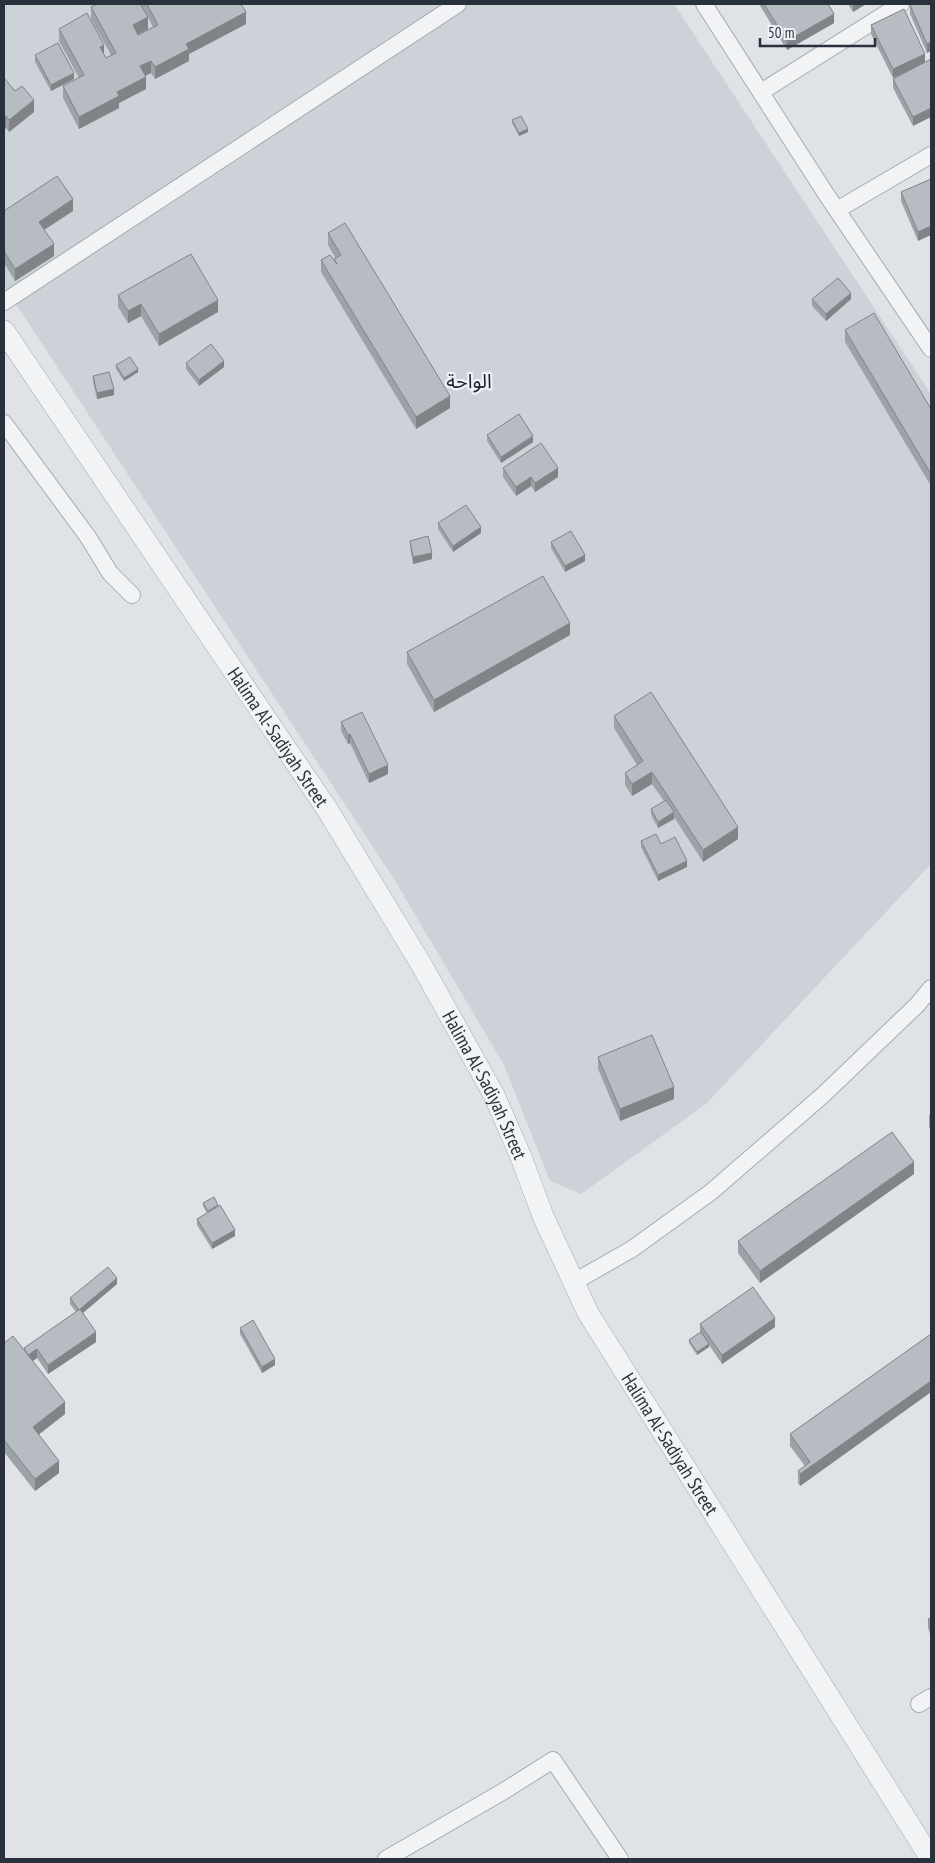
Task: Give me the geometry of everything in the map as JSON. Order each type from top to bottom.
[{"type":"street","points":[[4,302],[458,4]]},
{"type":"street","points":[[704,4],[837,210],[931,349]]},
{"type":"street","points":[[761,92],[901,4]]},
{"type":"street","points":[[837,210],[931,155]]},
{"type":"street","name":"Halima Al-Sadiyah Street","points":[[4,331],[327,810],[421,964],[494,1095],[521,1157],[543,1216],[588,1313],[931,1859]]},
{"type":"street","points":[[4,423],[88,537],[110,573],[132,595]]},
{"type":"street","points":[[574,1282],[632,1249],[711,1192],[823,1095],[916,1005],[931,988]]},
{"type":"street","points":[[386,1859],[504,1791],[553,1760],[620,1859]]},
{"type":"shaded area","points":[[4,4],[674,4],[931,394],[931,864],[706,1104],[581,1194],[550,1181],[504,1065],[394,879],[4,286]]},
{"type":"building","points":[[97,4],[140,4],[148,17],[133,25],[138,35],[158,25],[147,4],[241,4],[246,12],[186,44],[189,49],[155,67],[151,61],[140,66],[146,77],[117,92],[119,96],[79,117],[63,86],[84,75],[59,29],[87,13],[104,45],[100,47],[106,58],[116,53],[91,7]]},
{"type":"building","points":[[764,4],[828,4],[834,14],[787,41]]},
{"type":"building","points":[[931,4],[931,42],[927,44],[910,5]]},
{"type":"building","points":[[904,9],[925,54],[893,69],[871,25]]},
{"type":"building","points":[[58,43],[74,73],[51,85],[35,55]]},
{"type":"building","points":[[931,59],[931,108],[913,117],[893,79]]},
{"type":"building","points":[[4,78],[15,91],[22,86],[34,100],[9,120],[6,116],[4,117]]},
{"type":"building","points":[[521,116],[528,129],[519,133],[512,120]]},
{"type":"building","points":[[57,176],[73,199],[39,222],[54,244],[15,269],[4,251],[4,211]]},
{"type":"building","points":[[931,179],[931,226],[918,232],[901,192]]},
{"type":"building","points":[[345,223],[450,396],[416,417],[321,260],[330,255],[337,264],[334,259],[341,255],[328,233]]},
{"type":"building","points":[[191,254],[218,300],[159,334],[141,304],[128,311],[118,295]]},
{"type":"building","points":[[838,278],[851,293],[826,314],[812,299]]},
{"type":"building","points":[[874,313],[931,409],[931,474],[845,330]]},
{"type":"building","points":[[211,344],[224,361],[199,380],[186,363]]},
{"type":"building","points":[[130,357],[138,369],[124,378],[116,365]]},
{"type":"building","points":[[109,372],[114,389],[97,393],[93,376]]},
{"type":"building","points":[[519,414],[533,436],[501,457],[487,435]]},
{"type":"building","points":[[541,443],[558,468],[535,483],[531,477],[516,487],[503,468]]},
{"type":"building","points":[[466,505],[481,527],[453,546],[438,523]]},
{"type":"building","points":[[571,531],[585,555],[565,566],[551,542]]},
{"type":"building","points":[[428,536],[432,553],[413,557],[410,541]]},
{"type":"building","points":[[543,576],[570,623],[434,700],[407,652]]},
{"type":"building","points":[[651,692],[738,827],[703,850],[652,772],[632,784],[625,773],[643,761],[614,716]]},
{"type":"building","points":[[362,712],[388,765],[369,774],[350,734],[348,735],[341,722]]},
{"type":"building","points":[[666,800],[674,812],[658,822],[651,809]]},
{"type":"building","points":[[656,834],[661,844],[675,837],[687,861],[658,875],[641,841]]},
{"type":"building","points":[[652,1035],[674,1087],[620,1109],[598,1057]]},
{"type":"building","points":[[892,1132],[914,1162],[760,1271],[738,1241]]},
{"type":"building","points":[[214,1197],[218,1205],[208,1211],[203,1203]]},
{"type":"building","points":[[220,1205],[235,1230],[212,1243],[197,1219]]},
{"type":"building","points":[[108,1267],[117,1278],[79,1310],[70,1298]]},
{"type":"building","points":[[753,1287],[775,1318],[722,1355],[700,1324]]},
{"type":"building","points":[[80,1309],[96,1332],[48,1365],[37,1349],[28,1355],[24,1348]]},
{"type":"building","points":[[253,1320],[275,1359],[262,1367],[240,1328]]},
{"type":"building","points":[[701,1332],[709,1344],[697,1352],[689,1340]]},
{"type":"building","points":[[931,1334],[931,1381],[800,1474],[798,1471],[810,1462],[790,1434]]},
{"type":"building","points":[[13,1336],[65,1402],[33,1427],[59,1461],[35,1479],[4,1440],[4,1343]]},
{"type":"district","name":"الواحة","points":[[469,381]]}]
